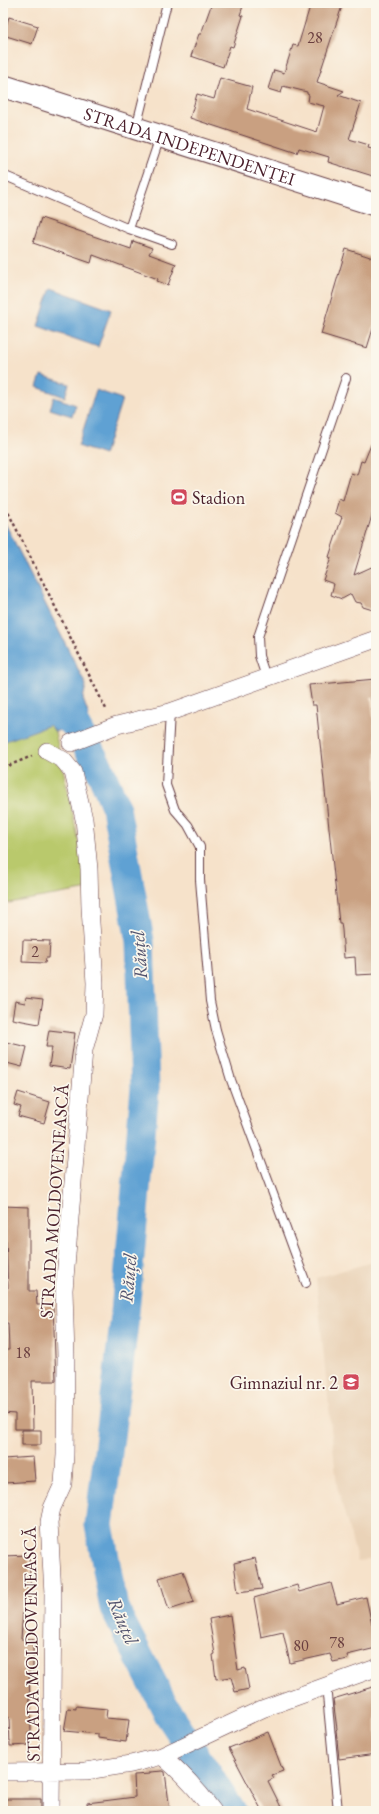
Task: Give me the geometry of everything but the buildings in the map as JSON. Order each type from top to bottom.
[{"type":"street","name":"STRADA INDEPENDENȚEI","points":[[3,86],[376,205]]},
{"type":"street","points":[[71,742],[108,729],[170,712],[376,639]]},
{"type":"street","name":"STRADA MOLDOVENEASCĂ","points":[[47,751],[64,760],[73,772],[78,790],[84,820],[89,869],[95,983],[94,1014],[84,1050],[64,1290],[66,1396],[63,1484],[52,1508],[49,1522],[54,1594],[51,1811]]},
{"type":"street","points":[[3,1772],[86,1771],[131,1764],[165,1754],[233,1724],[262,1709],[376,1668]]},
{"type":"street","points":[[165,1754],[213,1811]]},
{"type":"lane","points":[[136,129],[167,3]]},
{"type":"lane","points":[[129,229],[160,137]]},
{"type":"lane","points":[[3,175],[129,229],[172,244]]},
{"type":"lane","points":[[266,677],[259,656],[258,637],[346,378]]},
{"type":"lane","points":[[170,712],[166,785],[175,810],[188,825],[200,847],[200,880],[210,1001],[216,1030],[231,1080],[306,1282]]},
{"type":"lane","points":[[326,1685],[338,1811]]},
{"type":"path","points":[[3,502],[108,729]]},
{"type":"shaded area","name":"Gimnaziul nr. 2","points":[[376,1261],[376,1558],[358,1562],[337,1486],[316,1278]]},
{"type":"green space","points":[[50,725],[55,732],[89,889],[3,904],[3,736]]},
{"type":"water","points":[[51,288],[111,310],[98,347],[38,326]]},
{"type":"water","points":[[41,375],[69,384],[65,397],[37,387]]},
{"type":"water","points":[[96,390],[122,399],[104,455],[78,446]]},
{"type":"water","points":[[54,397],[76,405],[72,416],[50,409]]},
{"type":"water","points":[[3,519],[86,685],[83,699],[89,716],[55,732],[50,725],[3,742]]},
{"type":"waterway","name":"Răuțel","points":[[3,680],[74,723],[99,767],[116,808],[140,941],[145,1088],[124,1324],[99,1525],[114,1608],[169,1715],[232,1811]]},
{"type":"place","name":"Stadion","points":[[179,497]]},
{"type":"place","name":"Gimnaziul nr. 2","points":[[351,1382]]}]
